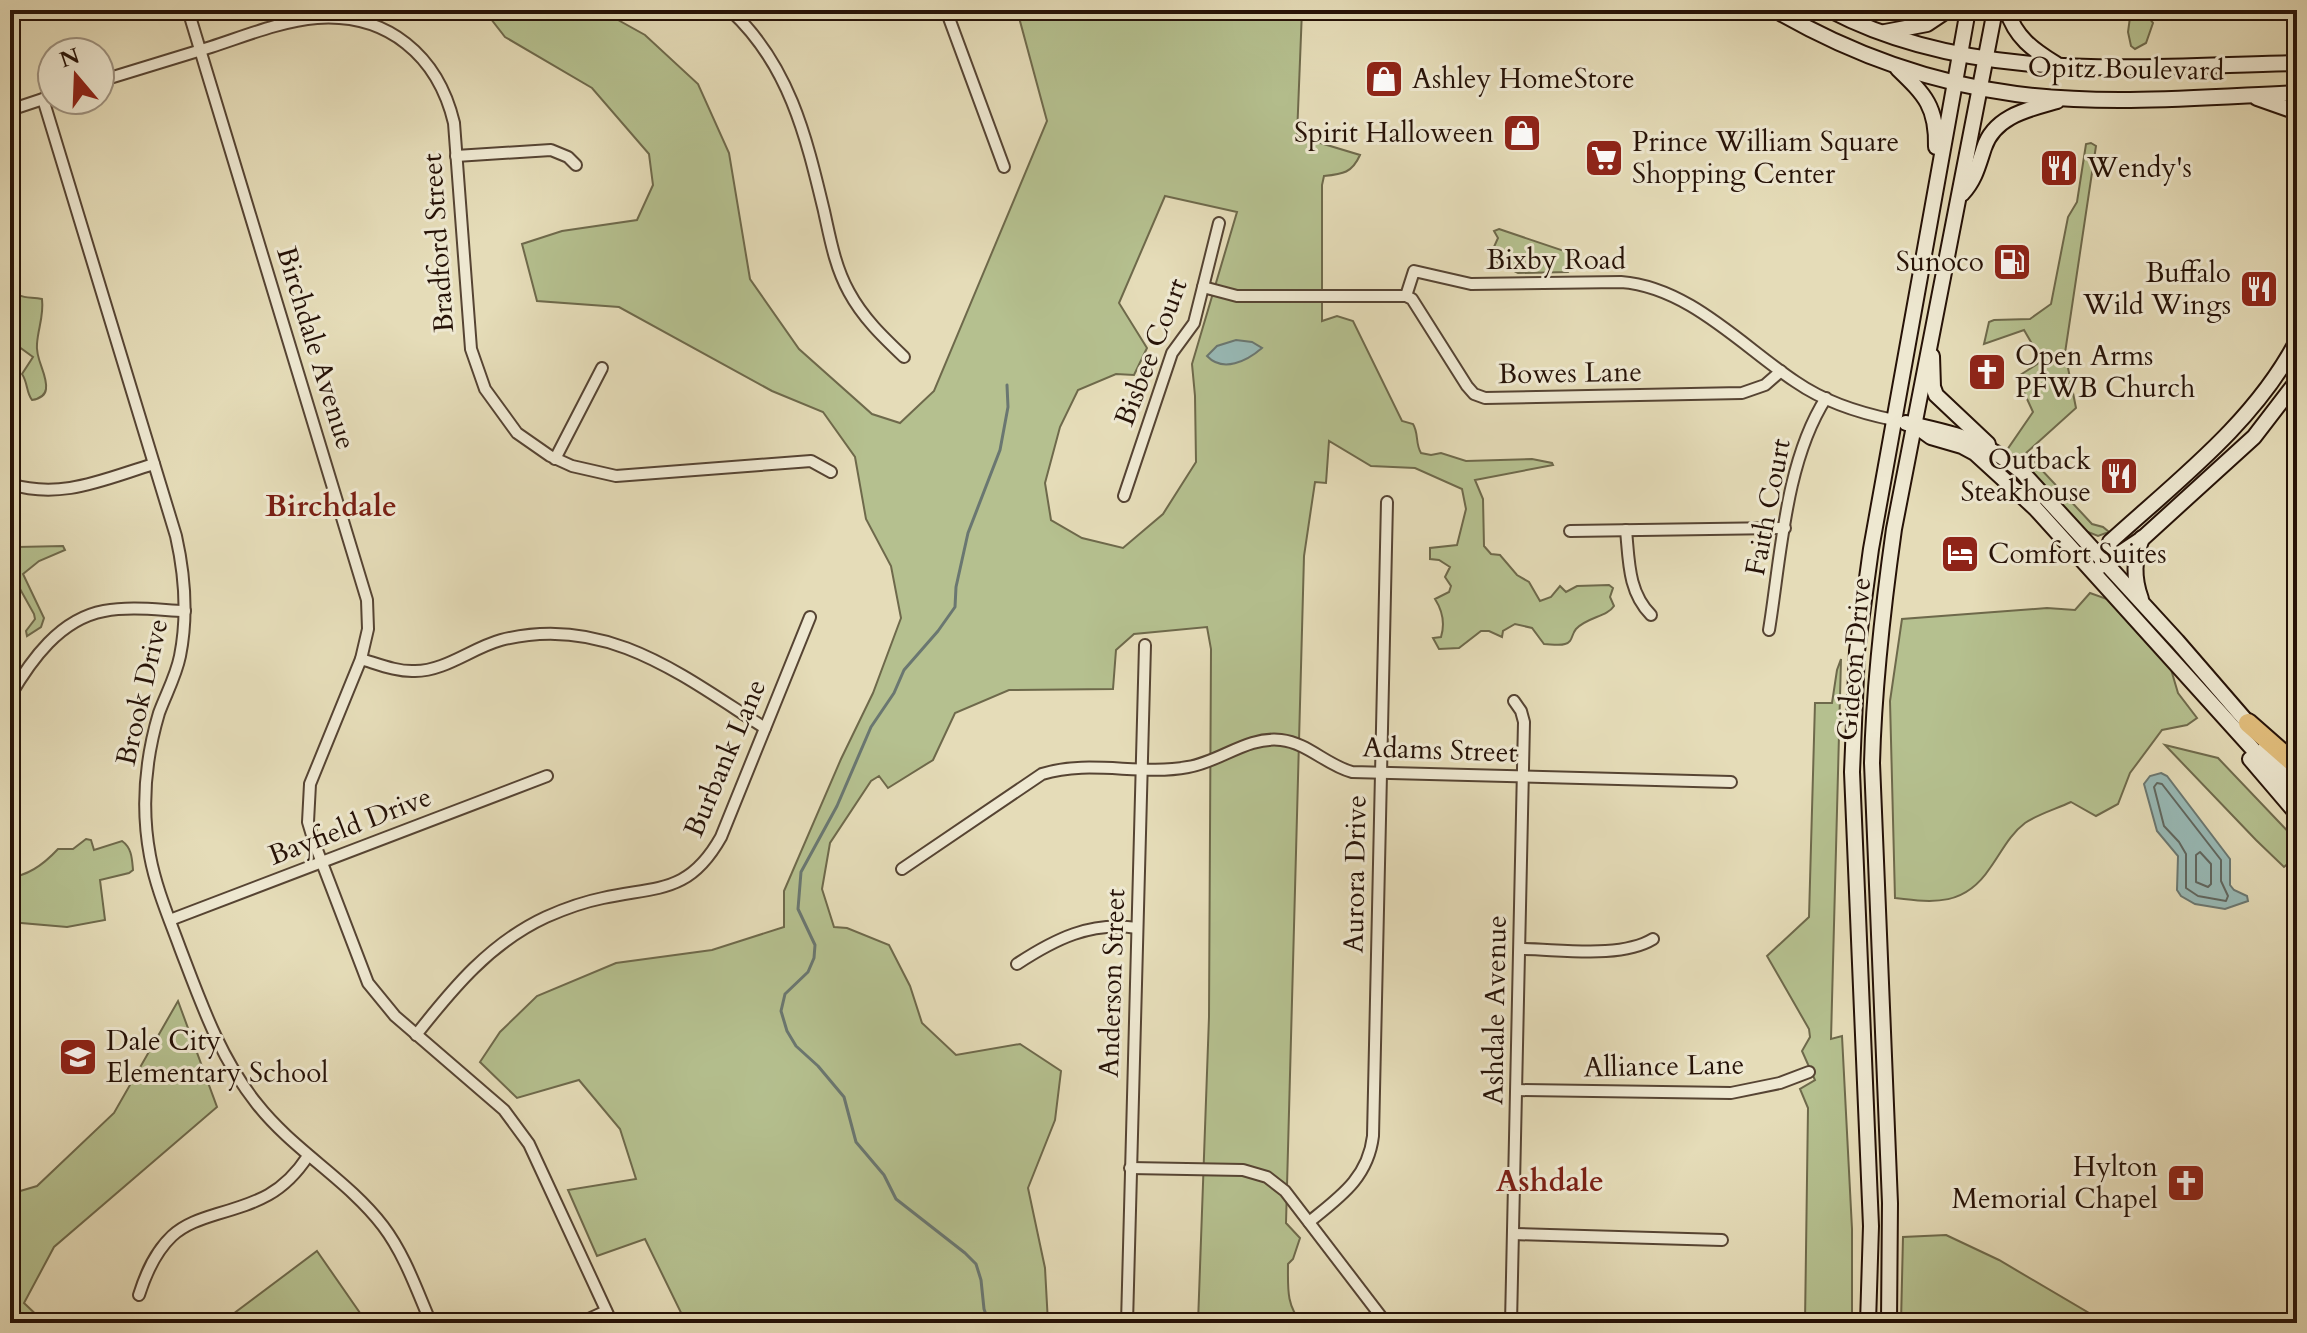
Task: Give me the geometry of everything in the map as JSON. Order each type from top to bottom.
[{"type":"highway","points":[[2248,723],[2297,766]]},
{"type":"main road","name":"Opitz Boulevard","points":[[1775,10],[1824,36],[1892,63],[1980,89],[2068,98],[2297,93]]},
{"type":"main road","name":"Opitz Boulevard","points":[[1830,10],[1918,46],[1986,59],[2060,66],[2297,63]]},
{"type":"main road","points":[[1880,33],[1927,24],[1948,10]]},
{"type":"main road","name":"Gideon Drive","points":[[1868,1323],[1871,1226],[1852,772],[1857,651],[1871,549],[1968,10]]},
{"type":"main road","name":"Gideon Drive","points":[[1889,1323],[1890,1203],[1877,918],[1873,710],[1884,600],[1913,424],[1995,10]]},
{"type":"main road","points":[[2007,10],[2022,40],[2060,66]]},
{"type":"main road","points":[[1892,63],[1919,89],[1933,111],[1939,170]]},
{"type":"main road","points":[[2249,95],[2297,112]]},
{"type":"main road","points":[[1959,198],[1976,175],[1988,138],[2000,124],[2018,112],[2068,98]]},
{"type":"main road","points":[[2099,567],[2110,542],[2234,429],[2297,341]]},
{"type":"main road","points":[[1930,346],[1936,395],[2022,472],[2217,709],[2297,798]]},
{"type":"main road","points":[[2099,567],[2143,538],[2254,437],[2297,381]]},
{"type":"main road","points":[[1894,420],[1953,433],[1998,452]]},
{"type":"main road","points":[[1913,424],[1931,437],[1962,446],[1989,464],[2142,603],[2248,723],[2297,784]]},
{"type":"main road","points":[[2142,603],[2134,574],[2143,538]]},
{"type":"main road","points":[[2217,709],[2253,764],[2297,814]]},
{"type":"main road","points":[[1857,919],[1877,918]]},
{"type":"street","name":"Birchdale Avenue","points":[[188,10],[367,600],[368,629],[361,659],[320,757],[307,798],[308,822],[368,983],[385,1007],[504,1110],[524,1135],[612,1323]]},
{"type":"street","points":[[730,10],[767,53],[793,99],[809,148],[835,258],[849,293],[871,324],[904,357]]},
{"type":"street","points":[[946,10],[1004,167]]},
{"type":"street","name":"Bradford Street","points":[[116,76],[298,21],[333,14],[380,28],[400,38],[424,59],[436,75],[449,103],[456,156],[467,333],[485,389],[510,425],[555,459],[595,473],[616,476],[811,461],[831,472]]},
{"type":"street","points":[[10,110],[36,102]]},
{"type":"street","name":"Brook Drive","points":[[52,116],[181,561],[185,611],[180,656],[153,733],[145,785],[150,858],[208,1023],[228,1062],[264,1113],[382,1224],[403,1260],[431,1323]]},
{"type":"street","points":[[456,156],[551,150],[568,157],[576,165]]},
{"type":"street","name":"Bisbee Court","points":[[1124,496],[1172,353],[1194,323],[1219,223]]},
{"type":"street","name":"Bixby Road","points":[[1406,296],[1414,271],[1471,284],[1631,283],[1658,290],[1730,331],[1781,371],[1826,398],[1894,420]]},
{"type":"street","points":[[1203,287],[1237,296],[1406,296]]},
{"type":"street","name":"Bowes Lane","points":[[1406,296],[1412,299],[1467,386],[1474,394],[1485,398],[1742,393],[1765,385],[1781,371]]},
{"type":"street","points":[[555,459],[602,368]]},
{"type":"street","name":"Faith Court","points":[[1769,630],[1800,451],[1826,398]]},
{"type":"street","points":[[10,484],[28,490],[59,491],[154,464]]},
{"type":"street","name":"Aurora Drive","points":[[1309,1222],[1355,1182],[1368,1159],[1372,1144],[1387,502]]},
{"type":"street","points":[[1570,531],[1785,528]]},
{"type":"street","points":[[1626,530],[1636,597],[1651,615]]},
{"type":"street","points":[[10,696],[44,648],[65,628],[89,615],[119,609],[185,611]]},
{"type":"street","name":"Burbank Lane","points":[[416,1035],[469,971],[522,930],[572,906],[675,884],[702,865],[721,837],[810,617]]},
{"type":"street","points":[[361,659],[403,671],[416,671],[441,665],[484,645],[519,636],[589,637],[657,659],[765,728]]},
{"type":"street","name":"Anderson Street","points":[[1127,1323],[1145,645]]},
{"type":"street","points":[[10,670],[21,677]]},
{"type":"street","name":"Ashdale Avenue","points":[[1511,1323],[1524,777],[1524,722],[1514,701]]},
{"type":"street","name":"Adams Street","points":[[902,869],[1042,774],[1066,768],[1187,768],[1222,757],[1255,741],[1271,739],[1297,744],[1340,769],[1381,773],[1731,782]]},
{"type":"street","name":"Bayfield Drive","points":[[170,920],[547,776]]},
{"type":"street","points":[[1017,964],[1041,948],[1081,930],[1111,926],[1137,928]]},
{"type":"street","points":[[1521,949],[1619,950],[1653,939]]},
{"type":"street","name":"Alliance Lane","points":[[1517,1090],[1731,1093],[1780,1083],[1809,1072]]},
{"type":"street","points":[[139,1295],[153,1261],[171,1237],[192,1223],[269,1196],[295,1175],[308,1156]]},
{"type":"street","points":[[1130,1168],[1256,1172],[1278,1184],[1386,1323]]},
{"type":"street","points":[[1513,1234],[1722,1240]]},
{"type":"street","points":[[580,1323],[606,1311]]},
{"type":"green space","points":[[484,10],[600,10],[645,35],[698,84],[729,153],[750,279],[799,349],[872,414],[900,423],[934,391],[1047,121],[1017,10],[1302,10],[1297,136],[1360,155],[1346,172],[1324,176],[1322,321],[1337,316],[1353,321],[1402,421],[1413,424],[1421,453],[1441,453],[1466,461],[1532,459],[1552,463],[1475,480],[1483,499],[1484,546],[1491,554],[1500,555],[1517,575],[1529,582],[1540,601],[1551,597],[1560,586],[1566,592],[1577,586],[1609,585],[1613,588],[1610,597],[1614,606],[1607,613],[1581,625],[1565,644],[1544,644],[1532,628],[1515,624],[1503,631],[1502,637],[1481,631],[1459,648],[1439,649],[1433,638],[1441,637],[1443,622],[1435,599],[1449,592],[1451,586],[1445,577],[1450,567],[1439,560],[1430,559],[1430,548],[1457,545],[1466,509],[1462,489],[1415,468],[1371,466],[1329,441],[1326,483],[1315,482],[1304,556],[1286,1223],[1300,1238],[1293,1259],[1288,1264],[1288,1281],[1293,1310],[1302,1323],[1198,1323],[1209,1017],[1211,649],[1207,627],[1134,634],[1116,650],[1113,689],[1009,690],[955,713],[933,760],[888,788],[879,776],[871,781],[830,843],[822,889],[834,927],[847,928],[889,945],[910,986],[922,1023],[956,1055],[1020,1044],[1061,1071],[1055,1120],[1028,1188],[1045,1268],[1048,1323],[686,1323],[645,1239],[597,1256],[568,1190],[636,1179],[620,1129],[579,1080],[517,1098],[480,1062],[500,1032],[537,996],[616,963],[712,950],[784,927],[784,891],[873,693],[901,618],[891,566],[866,519],[855,457],[823,412],[772,391],[619,307],[537,301],[522,244],[562,231],[637,220],[653,185],[649,154],[592,88],[505,37]],"holes":[[[1165,196],[1237,212],[1192,364],[1196,462],[1163,514],[1123,548],[1082,538],[1051,520],[1045,483],[1060,427],[1078,390],[1116,374],[1134,375],[1147,348],[1119,303]]]},
{"type":"green space","points":[[2131,10],[2151,10],[2149,18],[2153,23],[2146,43],[2135,49],[2131,46],[2128,32]]},
{"type":"green space","points":[[2086,144],[2096,146],[2065,353],[2076,408],[2026,453],[2092,524],[2109,532],[2098,536],[2083,530],[2007,450],[2033,412],[2017,377],[2042,361],[2024,330],[1984,344],[1989,322],[2030,319],[2051,304],[2068,217],[2077,202]]},
{"type":"green space","points":[[1499,229],[1580,258],[1568,272],[1518,273],[1489,258],[1498,238],[1494,231]]},
{"type":"green space","points":[[10,284],[20,295],[42,299],[37,350],[46,389],[43,396],[34,400],[22,374],[33,357],[11,341],[15,336],[10,332]]},
{"type":"green space","points":[[10,498],[18,511],[18,547],[63,546],[65,550],[39,561],[23,574],[44,618],[41,627],[27,636],[26,631],[35,619],[10,571]]},
{"type":"green space","points":[[2090,593],[2107,599],[2170,666],[2178,693],[2197,718],[2187,725],[2162,730],[2130,773],[2118,804],[2096,816],[2071,802],[2030,820],[2014,833],[1980,880],[1960,896],[1936,901],[1895,898],[1890,701],[1902,619],[2047,608],[2075,610]]},
{"type":"green space","points":[[1841,659],[1831,1039],[1842,1036],[1852,1229],[1852,1323],[1805,1323],[1808,1108],[1800,1089],[1815,1080],[1802,1051],[1810,1037],[1809,1029],[1767,956],[1809,917],[1815,703],[1832,703]]},
{"type":"green space","points":[[2165,745],[2218,758],[2297,841],[2297,856],[2284,867]]},
{"type":"green space","points":[[86,839],[91,840],[94,850],[122,841],[131,854],[133,870],[100,880],[105,920],[67,927],[10,922],[10,877],[42,864],[58,849],[73,849]]},
{"type":"green space","points":[[178,1001],[217,1107],[54,1247],[24,1303],[45,1323],[10,1323],[10,1194],[37,1186],[114,1113]]},
{"type":"green space","points":[[1946,1235],[1999,1260],[2106,1323],[1901,1323],[1903,1237]]},
{"type":"green space","points":[[317,1251],[360,1313],[345,1323],[221,1323]]},
{"type":"water","points":[[1236,340],[1252,342],[1262,348],[1235,363],[1220,364],[1207,356],[1217,346]]},
{"type":"water","points":[[2161,773],[2167,776],[2230,859],[2230,885],[2247,896],[2248,901],[2225,909],[2195,904],[2181,896],[2177,890],[2178,856],[2157,831],[2144,784],[2150,776]]},
{"type":"waterway","points":[[989,1323],[976,1264],[896,1199],[884,1175],[856,1142],[844,1097],[796,1046],[781,1011],[785,994],[808,972],[814,958],[815,945],[798,909],[801,872],[837,806],[871,727],[894,693],[904,670],[955,607],[956,587],[968,533],[1000,450],[1008,407],[1007,385]]},
{"type":"place","name":"Ashley HomeStore","points":[[1384,79]]},
{"type":"place","name":"Spirit Halloween","points":[[1522,133]]},
{"type":"place","name":"Prince William Square Shopping Center","points":[[1604,158]]},
{"type":"place","name":"Wendy's","points":[[2059,168]]},
{"type":"place","name":"Sunoco","points":[[2012,262]]},
{"type":"place","name":"Buffalo Wild Wings","points":[[2259,289]]},
{"type":"place","name":"Open Arms PFWB Church","points":[[1987,372]]},
{"type":"place","name":"Outback Steakhouse","points":[[2119,476]]},
{"type":"place","name":"Comfort Suites","points":[[1960,554]]},
{"type":"place","name":"Dale City Elementary School","points":[[78,1057]]},
{"type":"place","name":"Hylton Memorial Chapel","points":[[2186,1183]]},
{"type":"district","name":"Birchdale","points":[[331,506]]},
{"type":"district","name":"Ashdale","points":[[1550,1181]]}]
